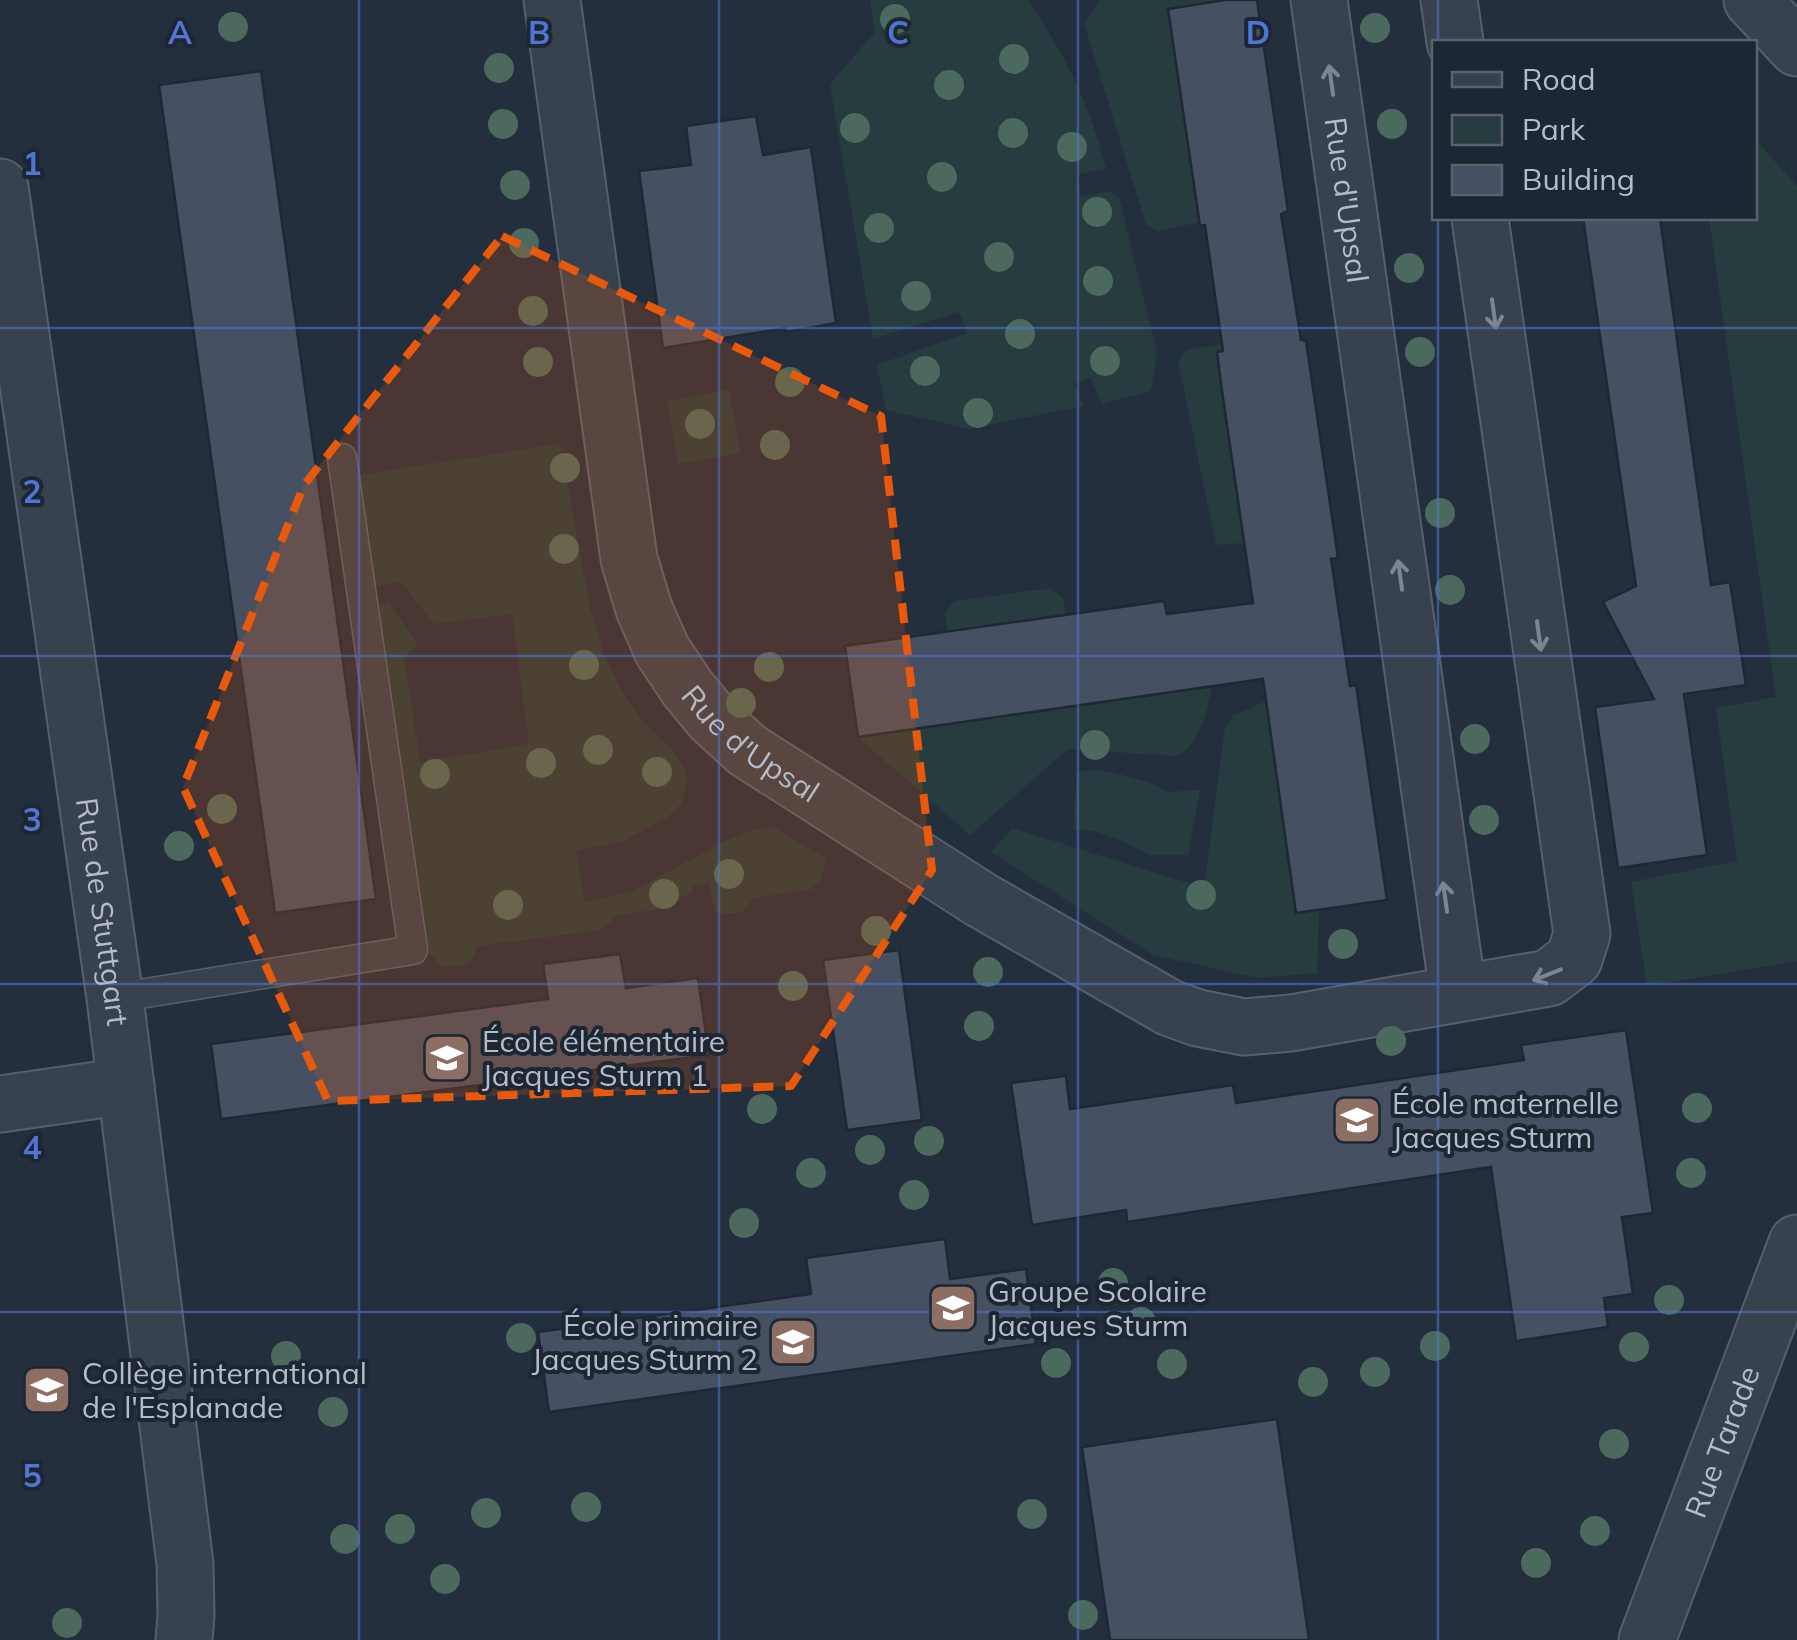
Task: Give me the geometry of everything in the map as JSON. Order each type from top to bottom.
[{"type":"street","name":"Rue d'Upsal","points":[[552,0],[629,559],[662,650],[712,718],[747,750],[983,901],[1170,1008],[1198,1018],[1244,1027],[1292,1023],[1549,978],[1574,959],[1582,934],[1480,220]]},
{"type":"street","name":"Rue d'Upsal","points":[[1320,0],[1458,994]]},
{"type":"street","points":[[1450,0],[1456,40]]},
{"type":"street","points":[[1752,0],[1797,48]]},
{"type":"street","name":"Rue de Stuttgart","points":[[0,187],[116,998],[185,1564],[184,1640]]},
{"type":"street","points":[[0,1104],[126,1086]]},
{"type":"street","name":"Rue Tarade","points":[[1647,1640],[1797,1243]]},
{"type":"lane","points":[[116,998],[413,950],[342,458]]},
{"type":"highlighted area","points":[[502,236],[881,416],[932,870],[791,1086],[328,1101],[183,787],[304,485]]},
{"type":"green space","points":[[870,0],[1028,0],[1075,81],[1100,146],[1106,169],[1077,174],[1081,197],[1110,191],[1119,197],[1157,353],[1151,391],[1102,404],[1091,378],[1074,383],[1084,406],[969,429],[886,410],[877,365],[967,333],[959,312],[873,339],[830,84],[875,32]]},
{"type":"green space","points":[[1100,0],[1225,0],[1168,9],[1200,222],[1158,231],[1146,224],[1084,24]]},
{"type":"green space","points":[[1757,141],[1797,186],[1797,961],[1647,986],[1631,882],[1737,861],[1716,708],[1776,697],[1709,220],[1757,220]]},
{"type":"green space","points":[[1222,344],[1223,351],[1218,352],[1244,543],[1216,545],[1178,361],[1187,350]]},
{"type":"green space","points":[[729,390],[740,453],[678,464],[667,401]]},
{"type":"green space","points":[[560,444],[590,608],[604,654],[622,692],[644,723],[673,750],[685,769],[687,785],[681,804],[668,817],[621,842],[576,850],[585,902],[631,892],[755,829],[774,828],[826,858],[821,879],[812,889],[754,898],[743,912],[715,911],[709,883],[693,886],[691,894],[672,900],[667,908],[617,915],[601,930],[478,946],[470,964],[442,967],[428,952],[375,605],[389,603],[418,645],[404,657],[420,762],[529,744],[512,614],[434,624],[401,582],[372,586],[354,476]]},
{"type":"green space","points":[[1051,588],[1063,598],[1066,616],[948,632],[945,613],[954,601]]},
{"type":"green space","points":[[1216,672],[1199,731],[1193,742],[1176,756],[1068,749],[970,835],[858,737],[1177,691]]},
{"type":"green space","points":[[1266,701],[1319,909],[1317,973],[1257,978],[1153,955],[991,852],[1012,828],[1204,888],[1225,727],[1233,716]]},
{"type":"green space","points":[[1095,770],[1154,784],[1168,792],[1200,790],[1188,855],[1150,855],[1110,836],[1073,829],[1077,772]]},
{"type":"building","points":[[1225,0],[1257,0],[1288,211],[1281,214],[1301,340],[1306,341],[1338,558],[1331,559],[1350,686],[1356,685],[1387,900],[1296,913],[1263,679],[858,737],[845,646],[1164,601],[1167,614],[1253,603],[1221,384],[1217,352],[1223,351],[1205,225],[1200,226],[1168,9]]},
{"type":"building","points":[[261,71],[376,899],[275,913],[159,85]]},
{"type":"building","points":[[756,116],[763,155],[811,147],[836,323],[663,348],[639,171],[691,165],[686,126]]},
{"type":"building","points":[[1583,220],[1660,220],[1711,585],[1730,582],[1746,685],[1684,694],[1707,855],[1618,868],[1595,707],[1654,699],[1603,602],[1636,586]]},
{"type":"building","points":[[899,950],[922,1120],[847,1130],[823,960]]},
{"type":"building","points":[[620,954],[626,988],[698,978],[709,1055],[221,1119],[211,1044],[548,999],[543,964]]},
{"type":"building","points":[[1626,1030],[1653,1213],[1622,1217],[1633,1294],[1604,1298],[1608,1327],[1516,1341],[1491,1167],[1127,1222],[1126,1210],[1032,1225],[1011,1083],[1066,1076],[1070,1109],[1233,1085],[1236,1103],[1524,1060],[1521,1045]]},
{"type":"building","points":[[945,1239],[950,1279],[1026,1269],[1036,1344],[549,1412],[538,1332],[811,1294],[806,1258]]},
{"type":"building","points":[[1277,1419],[1309,1640],[1110,1640],[1082,1447]]},
{"type":"place","name":"École élémentaire Jacques Sturm 1","points":[[447,1058]]},
{"type":"place","name":"École maternelle Jacques Sturm","points":[[1357,1120]]},
{"type":"place","name":"Groupe Scolaire Jacques Sturm","points":[[953,1308]]},
{"type":"place","name":"École primaire Jacques Sturm 2","points":[[793,1342]]},
{"type":"place","name":"Collège international de l'Esplanade","points":[[47,1390]]}]
